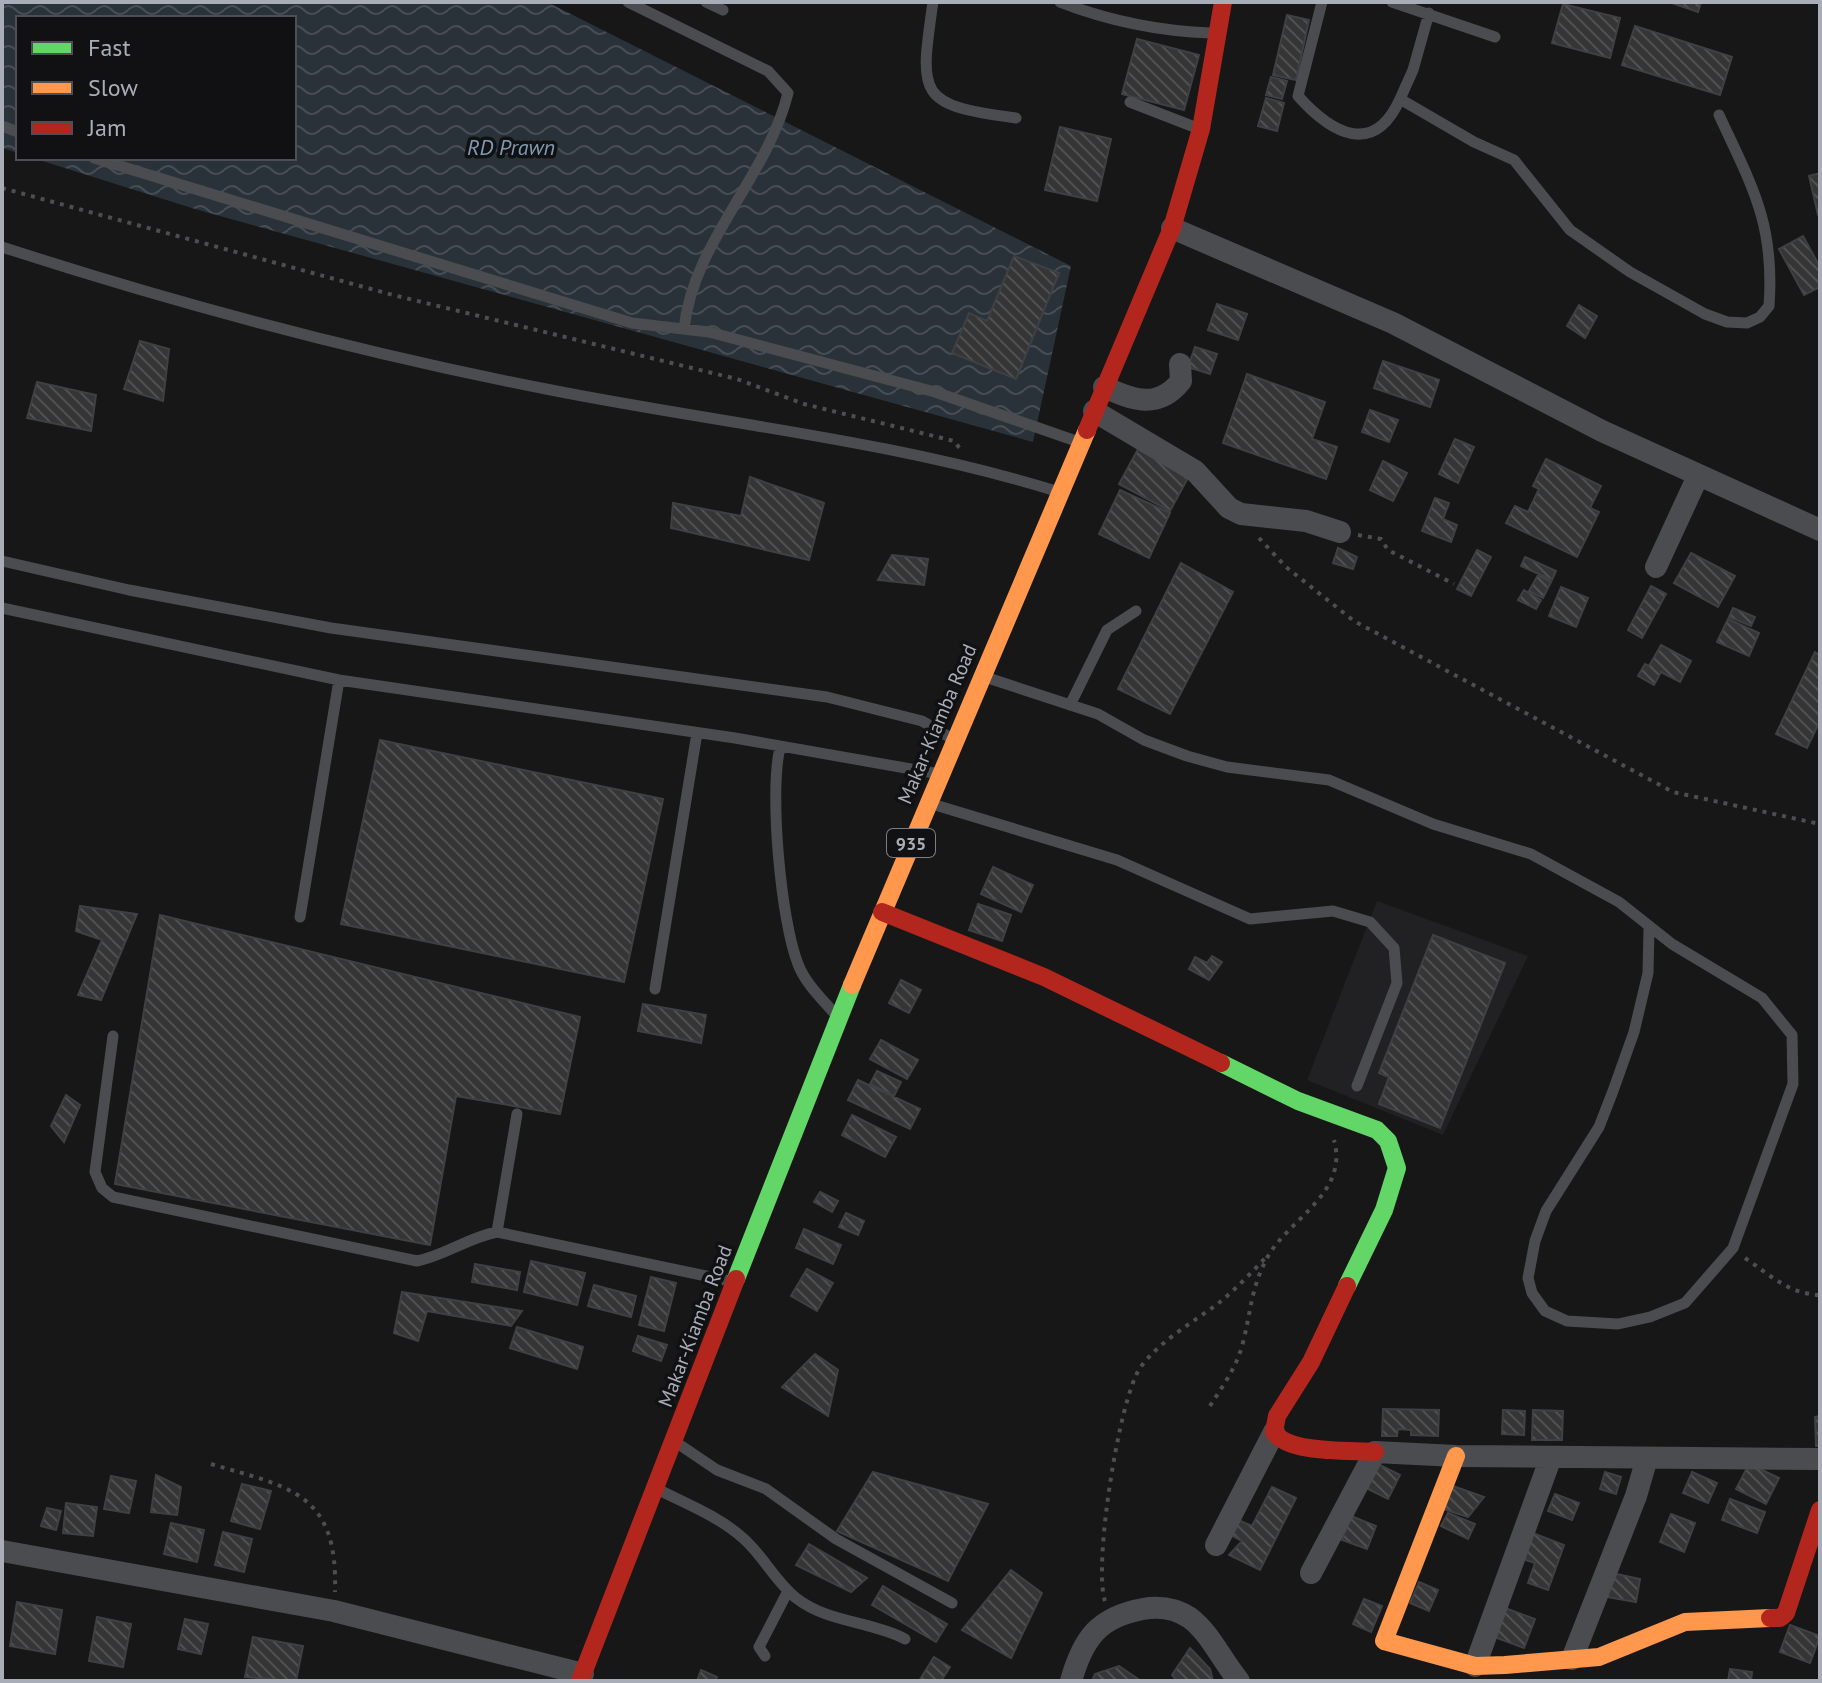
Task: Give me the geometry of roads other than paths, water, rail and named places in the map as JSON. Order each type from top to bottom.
[{"type":"main road","name":"Makar-Kiamba Road","points":[[582,1678],[838,1017],[1172,228],[1201,129],[1220,34],[1223,2]]},
{"type":"main road","points":[[882,912],[1044,977],[1298,1101],[1377,1130],[1388,1141],[1397,1168],[1370,1243],[1311,1362],[1277,1416],[1274,1432],[1280,1441],[1293,1446],[1375,1452]]},
{"type":"main road","points":[[1456,1456],[1384,1641],[1475,1666],[1599,1657],[1669,1626],[1780,1618],[1786,1613],[1820,1510]]},
{"type":"street","points":[[1172,228],[1393,323],[1698,476],[1820,530]]},
{"type":"street","points":[[1104,387],[1137,402],[1152,400],[1170,393],[1181,381],[1180,364]]},
{"type":"street","points":[[1094,411],[1195,471],[1229,508],[1241,514],[1306,521],[1340,532]]},
{"type":"street","points":[[1656,567],[1698,476]]},
{"type":"street","points":[[1216,1545],[1274,1432]]},
{"type":"street","points":[[1311,1573],[1375,1452],[1456,1456],[1820,1459]]},
{"type":"street","points":[[1475,1666],[1551,1457]]},
{"type":"street","points":[[1572,1659],[1636,1496],[1647,1458]]},
{"type":"street","points":[[2,1551],[334,1611],[582,1678]]},
{"type":"street","points":[[1071,1681],[1088,1640],[1110,1617],[1151,1608],[1171,1608],[1191,1619],[1239,1681]]},
{"type":"street","points":[[1597,1681],[1599,1657]]},
{"type":"lane","points":[[628,2],[768,71],[788,93],[770,142],[694,279],[684,329]]},
{"type":"lane","points":[[706,2],[723,10]]},
{"type":"lane","points":[[933,2],[924,72],[932,89],[945,104],[969,112],[1016,118]]},
{"type":"lane","points":[[1060,2],[1133,25],[1220,34]]},
{"type":"lane","points":[[1322,2],[1298,96],[1334,126],[1361,136],[1384,127],[1400,99],[1413,70],[1429,13]]},
{"type":"lane","points":[[1392,2],[1495,37]]},
{"type":"lane","points":[[1400,99],[1474,142],[1514,160],[1570,230],[1630,272],[1705,314],[1727,322],[1747,323],[1760,317],[1769,306],[1767,234],[1762,208],[1719,115]]},
{"type":"lane","points":[[1130,102],[1201,129]]},
{"type":"lane","points":[[101,160],[632,323],[709,332],[935,392],[1081,443]]},
{"type":"lane","points":[[2,247],[140,291],[319,340],[546,389],[975,467],[1060,492]]},
{"type":"lane","points":[[2,561],[129,590],[331,628],[827,697],[922,721],[955,740]]},
{"type":"lane","points":[[2,608],[339,680],[697,733],[939,774]]},
{"type":"lane","points":[[1070,705],[1107,630],[1136,611]]},
{"type":"lane","points":[[982,676],[1098,714],[1144,740],[1187,756],[1227,767],[1329,780],[1433,824],[1531,854],[1619,902],[1649,928],[1762,998],[1792,1035],[1793,1084],[1733,1248],[1685,1303],[1650,1317],[1618,1324],[1577,1322],[1554,1316],[1535,1300],[1528,1278],[1535,1241],[1546,1211],[1599,1127],[1634,1032],[1648,973],[1649,928]]},
{"type":"lane","points":[[300,917],[339,680]]},
{"type":"lane","points":[[655,989],[697,733]]},
{"type":"lane","points":[[780,748],[775,768],[776,811],[787,916],[797,963],[808,983],[838,1017]]},
{"type":"lane","points":[[927,803],[1117,860],[1250,919],[1333,911],[1370,922],[1394,948],[1397,983],[1357,1086]]},
{"type":"lane","points":[[113,1036],[95,1172],[102,1188],[113,1197],[417,1261],[446,1253],[465,1240],[497,1232],[735,1282]]},
{"type":"lane","points":[[497,1232],[517,1114]]},
{"type":"lane","points":[[674,1441],[717,1470],[766,1489],[836,1539],[952,1603]]},
{"type":"lane","points":[[656,1488],[743,1538],[798,1600],[843,1621],[884,1628],[905,1639]]},
{"type":"lane","points":[[765,1656],[759,1647],[788,1591]]},
{"type":"water","name":"RD Prawn","points":[[2,2],[547,2],[1071,266],[1033,442],[195,209],[39,160],[296,160],[296,16],[16,16],[16,152],[2,148]]}]
